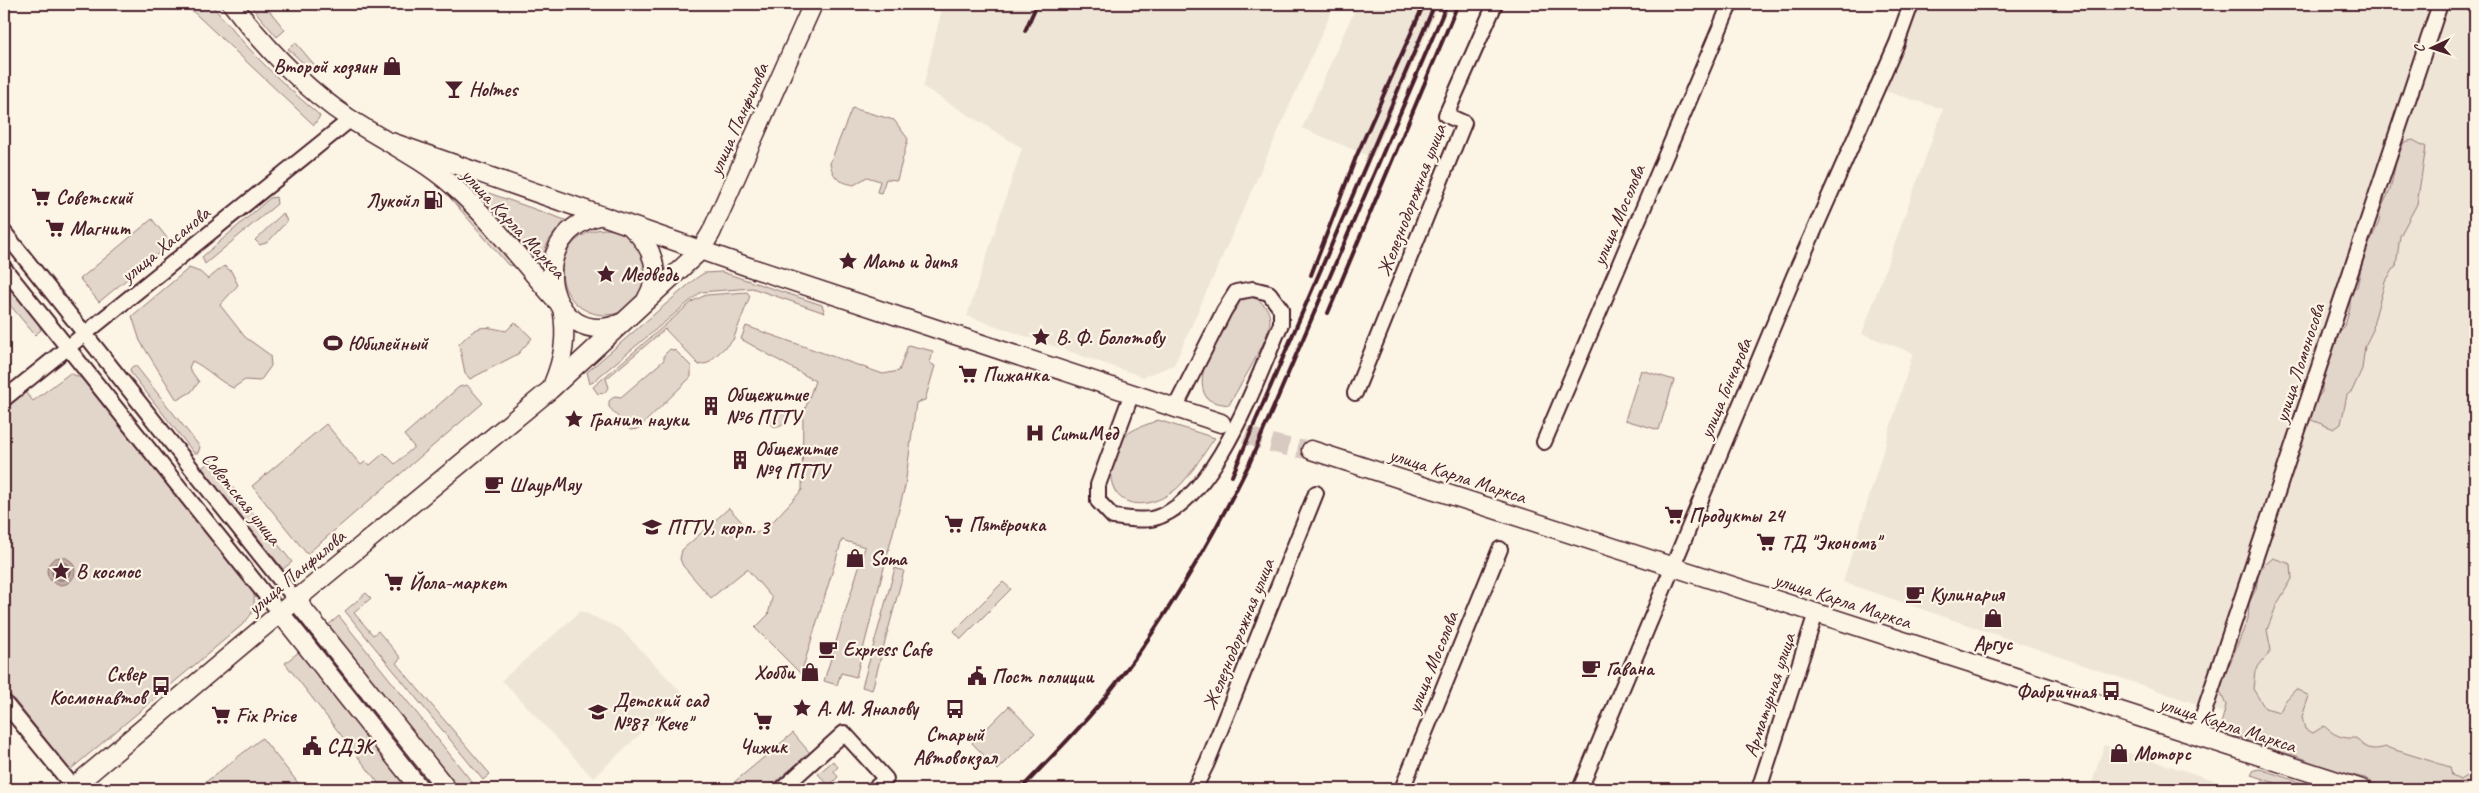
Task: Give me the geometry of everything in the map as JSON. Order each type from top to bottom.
[{"type":"main road","name":"улица Карла Маркса","points":[[232,4],[278,60],[301,81],[351,119],[391,142],[453,186],[559,304]]},
{"type":"main road","name":"улица Панфилова","points":[[645,302],[700,251],[711,233],[813,4]]},
{"type":"main road","name":"улица Карла Маркса","points":[[391,142],[598,216]]},
{"type":"main road","points":[[631,227],[643,238],[650,250],[654,263],[652,288],[645,302],[623,323],[611,328],[590,327],[574,320],[559,304],[551,279],[556,248],[577,224],[598,216],[1221,423]]},
{"type":"main road","points":[[670,279],[697,267],[714,263],[746,266]]},
{"type":"main road","name":"улица Панфилова","points":[[550,390],[561,366],[566,336],[559,304]]},
{"type":"main road","name":"улица Панфилова","points":[[74,789],[280,613],[550,390],[623,323]]},
{"type":"main road","name":"улица Карла Маркса","points":[[1311,450],[2196,736],[2341,786],[2362,789]]},
{"type":"main road","name":"Советская улица","points":[[296,600],[448,789]]},
{"type":"main road","name":"Советская улица","points":[[280,613],[420,789]]},
{"type":"street","name":"Железнодорожная улица","points":[[1355,393],[1464,124],[1446,115],[1494,4]]},
{"type":"street","name":"улица Мосолова","points":[[1544,442],[1730,4]]},
{"type":"street","name":"улица Гончарова","points":[[1580,789],[1794,276],[1897,43],[1911,4]]},
{"type":"street","name":"улица Ломоносова","points":[[2196,736],[2440,4]]},
{"type":"street","name":"улица Хасанова","points":[[4,399],[351,119]]},
{"type":"street","name":"Советская улица","points":[[4,232],[296,600]]},
{"type":"street","name":"Советская улица","points":[[4,268],[280,613]]},
{"type":"street","points":[[1132,393],[1098,485],[1098,501],[1113,517],[1151,519],[1172,510],[1186,499],[1206,480],[1221,456],[1281,324],[1281,309],[1270,293],[1254,289],[1236,292],[1224,311],[1175,408]]},
{"type":"street","name":"Железнодорожная улица","points":[[1194,789],[1207,763],[1316,493]]},
{"type":"street","name":"улица Мосолова","points":[[1402,789],[1500,549]]},
{"type":"street","name":"Арматурная улица","points":[[1759,789],[1816,613]]},
{"type":"street","points":[[4,702],[74,789]]},
{"type":"street","points":[[782,789],[844,733],[886,779],[874,789]]},
{"type":"shaded area","points":[[185,4],[211,4],[260,61],[320,116],[314,125]]},
{"type":"shaded area","points":[[249,4],[264,4],[285,30],[277,37]]},
{"type":"shaded area","points":[[943,4],[1335,4],[1174,365],[1143,377],[967,316],[1022,148],[923,87]]},
{"type":"shaded area","points":[[1357,4],[1439,4],[1373,158],[1302,128]]},
{"type":"shaded area","points":[[1916,4],[2475,4],[2475,789],[2442,789],[1843,582],[1913,353],[1862,334],[1943,109],[1884,91]]},
{"type":"shaded area","points":[[296,43],[318,69],[313,72],[288,49]]},
{"type":"shaded area","points":[[852,108],[894,120],[908,139],[897,180],[886,179],[881,193],[877,192],[880,181],[867,177],[854,185],[849,184],[838,179],[831,168],[830,163]]},
{"type":"shaded area","points":[[2413,140],[2426,147],[2417,204],[2400,236],[2396,266],[2385,282],[2373,330],[2365,346],[2362,369],[2352,391],[2347,395],[2341,424],[2334,429],[2309,419],[2313,403],[2322,392],[2322,379],[2333,350],[2336,335],[2345,326],[2350,307],[2350,293],[2357,287],[2364,255],[2379,222],[2380,211],[2390,190],[2396,162],[2404,142]]},
{"type":"shaded area","points":[[443,182],[515,266],[508,265],[439,185]]},
{"type":"shaded area","points":[[472,187],[568,221],[549,241],[541,267]]},
{"type":"shaded area","points":[[276,197],[277,204],[205,264],[202,257],[270,198]]},
{"type":"shaded area","points":[[283,213],[287,221],[268,242],[260,245],[255,240]]},
{"type":"shaded area","points":[[152,219],[171,243],[99,302],[80,279]]},
{"type":"shaded area","points":[[605,229],[621,232],[629,236],[641,248],[645,256],[648,272],[645,288],[641,296],[629,308],[621,312],[605,315],[589,312],[581,308],[569,296],[565,288],[562,272],[565,256],[569,248],[581,236],[589,232]]},
{"type":"shaded area","points":[[224,266],[231,271],[238,285],[220,305],[245,337],[270,355],[271,366],[260,381],[245,380],[233,388],[192,361],[189,368],[199,382],[191,392],[177,400],[140,341],[132,316],[189,268],[200,272],[208,279]]},
{"type":"shaded area","points":[[722,272],[822,305],[825,313],[752,288],[701,292],[590,384],[587,372],[695,279],[704,273]]},
{"type":"shaded area","points":[[4,276],[35,315],[41,330],[35,335],[4,298]]},
{"type":"shaded area","points":[[747,292],[750,296],[733,340],[708,363],[699,365],[665,329],[606,379],[609,387],[604,393],[598,394],[593,387],[693,301],[706,295]]},
{"type":"shaded area","points":[[1253,297],[1263,304],[1269,313],[1269,329],[1253,363],[1229,405],[1212,401],[1207,398],[1203,389],[1202,377],[1215,339],[1233,307],[1239,301]]},
{"type":"shaded area","points":[[515,322],[532,338],[518,354],[470,379],[465,373],[459,344],[480,328],[485,327],[506,331]]},
{"type":"shaded area","points":[[746,326],[883,374],[899,371],[908,345],[933,351],[930,363],[935,366],[925,400],[916,403],[905,486],[856,677],[841,673],[837,685],[824,681],[865,547],[842,540],[801,674],[755,628],[768,615],[772,598],[747,569],[711,598],[683,566],[680,559],[682,550],[729,508],[751,532],[763,532],[802,490],[803,415],[815,381],[741,339]]},
{"type":"shaded area","points":[[670,349],[676,351],[691,366],[691,377],[638,429],[630,430],[609,407],[609,401],[615,396],[621,397],[664,360],[664,355]]},
{"type":"shaded area","points":[[136,366],[200,447],[198,453],[194,453],[131,373],[130,369]]},
{"type":"shaded area","points":[[1641,370],[1674,380],[1659,430],[1625,420]]},
{"type":"shaded area","points":[[70,373],[81,378],[254,593],[254,607],[249,618],[242,625],[70,770],[4,687],[4,409],[25,392],[33,401]]},
{"type":"shaded area","points":[[467,385],[483,403],[307,554],[252,486],[326,424],[361,465],[366,461],[370,465],[384,453],[395,464],[414,447],[404,435],[459,387]]},
{"type":"shaded area","points":[[773,409],[781,409],[786,414],[784,425],[773,427],[768,422],[768,414]]},
{"type":"shaded area","points":[[1158,420],[1215,438],[1180,486],[1175,490],[1149,503],[1137,504],[1127,501],[1118,495],[1113,486],[1111,473],[1114,454],[1122,440],[1130,432]]},
{"type":"shaded area","points":[[211,460],[292,562],[283,569],[202,468]]},
{"type":"shaded area","points":[[2273,558],[2291,564],[2292,579],[2277,604],[2267,630],[2271,650],[2255,671],[2253,689],[2265,708],[2280,712],[2285,701],[2296,689],[2309,696],[2302,717],[2305,729],[2313,733],[2324,726],[2338,736],[2356,738],[2369,748],[2386,747],[2450,767],[2452,776],[2460,780],[2466,776],[2475,775],[2475,789],[2394,789],[2376,785],[2365,778],[2316,767],[2305,759],[2265,749],[2247,740],[2223,736],[2210,731],[2220,728],[2226,705],[2218,687],[2223,680],[2248,619],[2249,603],[2256,589],[2259,570]]},
{"type":"shaded area","points":[[895,568],[904,571],[872,690],[862,687]]},
{"type":"shaded area","points":[[1003,582],[1011,589],[961,639],[954,631]]},
{"type":"shaded area","points":[[366,593],[371,598],[354,613],[373,635],[378,631],[401,658],[396,663],[490,774],[483,780],[345,611]]},
{"type":"shaded area","name":"Детский сад №87 \"Кече\"","points":[[581,611],[621,629],[683,694],[593,778],[502,680]]},
{"type":"shaded area","points":[[339,616],[476,787],[455,789],[326,627]]},
{"type":"shaded area","points":[[317,638],[437,789],[430,789],[313,640]]},
{"type":"shaded area","points":[[300,651],[408,789],[383,789],[285,663]]},
{"type":"shaded area","points":[[1009,706],[1035,733],[998,770],[972,743]]},
{"type":"shaded area","points":[[793,733],[810,753],[767,789],[726,789]]},
{"type":"shaded area","points":[[262,738],[299,784],[292,789],[197,789]]},
{"type":"shaded area","points":[[2104,745],[2214,780],[2212,789],[2090,789]]},
{"type":"shaded area","points":[[833,761],[838,767],[834,771],[838,777],[829,786],[818,774]]},
{"type":"shaded area","points":[[2260,769],[2321,789],[2293,789],[2251,775],[2254,770]]},
{"type":"water","points":[[61,557],[71,561],[75,571],[71,581],[61,585],[51,581],[47,571],[51,561]]},
{"type":"tunnel","points":[[1221,423],[1264,441],[1311,450]]},
{"type":"railway","points":[[1025,31],[1037,4]]},
{"type":"railway","points":[[1311,275],[1356,157],[1424,4]]},
{"type":"railway","points":[[1232,476],[1435,4]]},
{"type":"railway","points":[[1021,789],[1083,723],[1125,672],[1165,614],[1218,524],[1250,462],[1447,4]]},
{"type":"railway","points":[[1328,313],[1458,4]]},
{"type":"place","name":"Второй хозяин","points":[[392,66]]},
{"type":"place","name":"Holmes","points":[[454,89]]},
{"type":"place","name":"Советский","points":[[41,197]]},
{"type":"place","name":"Лукойл","points":[[433,200]]},
{"type":"place","name":"Магнит","points":[[55,228]]},
{"type":"place","name":"Мать и дитя","points":[[848,261]]},
{"type":"place","name":"Медведь","points":[[606,274]]},
{"type":"place","name":"В. Ф. Болотову","points":[[1041,337]]},
{"type":"place","name":"Юбилейный","points":[[333,343]]},
{"type":"place","name":"Пижанка","points":[[968,374]]},
{"type":"place","name":"Общежитие №6 ПГТУ","points":[[711,406]]},
{"type":"place","name":"Гранит науки","points":[[574,419]]},
{"type":"place","name":"СитиМед","points":[[1035,433]]},
{"type":"place","name":"Общежитие №9 ПГТУ","points":[[740,460]]},
{"type":"place","name":"ШаурМяу","points":[[494,484]]},
{"type":"place","name":"Продукты 24","points":[[1674,515]]},
{"type":"place","name":"Пятёрочка","points":[[954,524]]},
{"type":"place","name":"ПГТУ, корп. 3","points":[[652,527]]},
{"type":"place","name":"ТД \"Экономъ\"","points":[[1766,542]]},
{"type":"place","name":"Soma","points":[[855,558]]},
{"type":"place","name":"В космос","points":[[61,571]]},
{"type":"place","name":"Йола-маркет","points":[[394,582]]},
{"type":"place","name":"Кулинария","points":[[1915,594]]},
{"type":"place","name":"Аргус","points":[[1993,618]]},
{"type":"place","name":"Express Cafe","points":[[828,649]]},
{"type":"place","name":"Гавана","points":[[1591,668]]},
{"type":"place","name":"Хобби","points":[[810,672]]},
{"type":"place","name":"Пост полиции","points":[[977,676]]},
{"type":"place","name":"Сквер Космонавтов","points":[[161,686]]},
{"type":"place","name":"Фабричная","points":[[2111,691]]},
{"type":"place","name":"А. М. Яналову","points":[[802,708]]},
{"type":"place","name":"Старый Автовокзал","points":[[955,709]]},
{"type":"place","name":"Детский сад №87 \"Кече\"","points":[[598,712]]},
{"type":"place","name":"Fix Price","points":[[221,715]]},
{"type":"place","name":"Чижик","points":[[763,721]]},
{"type":"place","name":"СДЭК","points":[[312,746]]},
{"type":"place","name":"Моторс","points":[[2119,753]]}]
